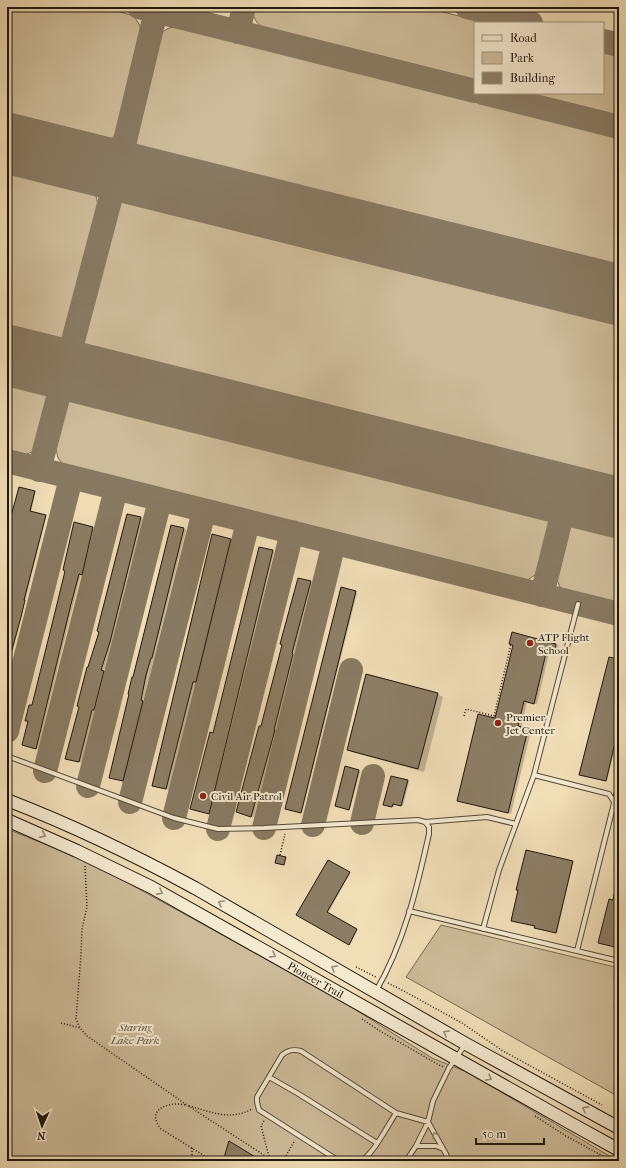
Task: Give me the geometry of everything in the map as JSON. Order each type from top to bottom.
[{"type":"main road","name":"Pioneer Trail","points":[[7,800],[48,816],[160,869],[466,1044],[619,1128]]},
{"type":"main road","name":"Pioneer Trail","points":[[7,820],[77,851],[151,887],[452,1064],[619,1150]]},
{"type":"lane","points":[[483,929],[499,870],[534,775],[578,604]]},
{"type":"lane","points":[[7,756],[174,818],[218,829],[418,820],[425,822],[487,817],[516,824]]},
{"type":"lane","points":[[534,775],[609,794],[614,802],[619,806]]},
{"type":"lane","points":[[577,951],[619,783]]},
{"type":"lane","points":[[375,992],[397,949],[409,911],[429,834],[429,827],[425,822]]},
{"type":"lane","points":[[409,911],[619,961]]},
{"type":"lane","points":[[406,1161],[416,1146],[428,1122],[433,1101],[452,1064],[466,1044]]},
{"type":"lane","points":[[339,1161],[259,1110],[257,1098],[282,1055],[286,1052],[295,1050],[300,1051],[396,1113],[428,1122],[449,1161]]},
{"type":"lane","points":[[269,1077],[377,1143]]},
{"type":"lane","points":[[360,1161],[370,1153],[396,1113]]},
{"type":"lane","points":[[416,1146],[436,1146],[442,1148]]},
{"type":"path","points":[[464,716],[466,709],[494,716],[511,644]]},
{"type":"path","points":[[280,855],[287,826]]},
{"type":"path","points":[[85,865],[86,907],[82,929],[76,1019],[80,1028],[87,1036],[187,1105],[273,1161]]},
{"type":"path","points":[[360,1018],[439,1066],[452,1064]]},
{"type":"path","points":[[61,1023],[80,1028]]},
{"type":"path","points":[[209,1161],[203,1154],[161,1129],[155,1120],[159,1109],[171,1104],[180,1103],[217,1114],[234,1115],[244,1113],[258,1106]]},
{"type":"path","points":[[267,1116],[262,1126],[269,1158]]},
{"type":"path","points":[[535,1116],[566,1136],[612,1161]]},
{"type":"path","points":[[283,1161],[298,1135]]},
{"type":"path","points":[[192,1148],[192,1161]]},
{"type":"green space","points":[[7,7],[103,7],[134,16],[140,26],[141,36],[118,128],[114,136],[106,143],[95,144],[7,122]]},
{"type":"green space","points":[[252,7],[423,7],[483,22],[474,22],[474,82],[266,30],[260,25],[253,15]]},
{"type":"green space","points":[[178,26],[619,135],[619,275],[149,158],[141,154],[135,142],[134,133],[157,41],[165,30]]},
{"type":"green space","points":[[604,52],[619,56],[619,118],[523,94],[604,94]]},
{"type":"green space","points":[[7,165],[87,184],[98,203],[98,211],[66,334],[61,344],[51,349],[40,348],[7,339]]},
{"type":"green space","points":[[134,196],[619,318],[619,493],[95,361],[89,357],[83,347],[82,340],[115,213],[122,202]]},
{"type":"green space","points":[[7,372],[28,377],[40,382],[45,386],[50,399],[39,445],[28,454],[24,455],[7,453]]},
{"type":"green space","points":[[86,392],[538,505],[545,511],[549,520],[550,529],[539,567],[535,575],[526,581],[519,581],[71,470],[63,465],[58,458],[56,449],[69,400],[76,394]]},
{"type":"green space","points":[[588,517],[619,525],[618,603],[608,604],[572,595],[560,587],[555,575],[567,530],[575,520]]},
{"type":"green space","name":"Staring Lake Park","points":[[7,829],[88,861],[337,998],[432,1058],[467,1072],[618,1161],[7,1161]]},
{"type":"green space","points":[[441,925],[619,968],[619,1097],[406,977]]},
{"type":"building","points":[[19,487],[35,491],[30,511],[46,515],[21,617],[10,657],[7,657],[7,531]]},
{"type":"building","points":[[127,514],[141,517],[110,642],[101,670],[104,671],[94,710],[92,710],[79,762],[65,759],[79,707],[77,706],[87,667],[99,632],[97,631]]},
{"type":"building","points":[[74,522],[93,527],[82,575],[79,574],[71,604],[36,749],[22,745],[28,721],[25,721],[29,705],[32,705],[58,600]]},
{"type":"building","points":[[171,525],[184,528],[152,658],[146,675],[141,700],[143,701],[123,781],[109,778],[132,677]]},
{"type":"building","points":[[212,534],[231,539],[196,682],[193,682],[166,789],[152,786]]},
{"type":"building","points":[[259,547],[273,550],[209,814],[190,809],[210,732],[213,733]]},
{"type":"building","points":[[298,578],[311,581],[292,653],[275,730],[251,817],[236,812],[259,726],[261,726],[282,645],[280,644]]},
{"type":"building","points":[[341,587],[356,591],[301,813],[285,809]]},
{"type":"building","name":"Premier Jet Center","points":[[512,632],[556,644],[554,655],[546,653],[534,704],[524,701],[518,726],[528,729],[508,813],[457,801],[478,714],[495,718],[513,645],[509,644]]},
{"type":"building","points":[[609,657],[619,659],[619,726],[606,781],[579,775]]},
{"type":"building","points":[[366,674],[438,693],[418,769],[347,750]]},
{"type":"building","points":[[345,766],[359,770],[349,810],[335,806]]},
{"type":"building","points":[[391,776],[408,780],[401,806],[393,804],[392,807],[383,805]]},
{"type":"building","points":[[526,850],[573,861],[556,933],[534,928],[535,926],[511,921],[518,890],[516,890]]},
{"type":"building","points":[[277,855],[286,857],[284,865],[275,863]]},
{"type":"building","points":[[328,860],[350,872],[327,912],[357,929],[349,945],[296,915]]},
{"type":"building","points":[[616,885],[619,886],[619,932],[615,947],[598,943],[609,899],[613,900]]},
{"type":"building","points":[[229,1141],[262,1161],[223,1161]]},
{"type":"taxiway","points":[[139,7],[474,91]]},
{"type":"taxiway","points":[[238,32],[244,7]]},
{"type":"taxiway","points":[[467,7],[527,22]]},
{"type":"taxiway","points":[[39,470],[118,170],[156,11]]},
{"type":"taxiway","points":[[604,41],[619,45]]},
{"type":"taxiway","points":[[487,94],[619,127]]},
{"type":"taxiway","points":[[7,461],[619,614]]},
{"type":"taxiway","points":[[7,731],[71,478]]},
{"type":"taxiway","points":[[45,771],[116,489]]},
{"type":"taxiway","points":[[542,595],[567,495]]},
{"type":"taxiway","points":[[88,786],[160,500]]},
{"type":"taxiway","points":[[130,802],[204,511]]},
{"type":"taxiway","points":[[174,818],[248,522]]},
{"type":"taxiway","points":[[218,829],[292,532]]},
{"type":"taxiway","points":[[264,828],[334,543]]},
{"type":"taxiway","points":[[313,825],[351,670]]},
{"type":"taxiway","points":[[362,823],[373,776]]},
{"type":"runway","points":[[7,143],[619,295]]},
{"type":"runway","points":[[7,355],[619,508]]},
{"type":"place","name":"ATP Flight School","points":[[530,643]]},
{"type":"place","name":"Premier Jet Center","points":[[498,723]]},
{"type":"place","name":"Civil Air Patrol","points":[[203,796]]}]
